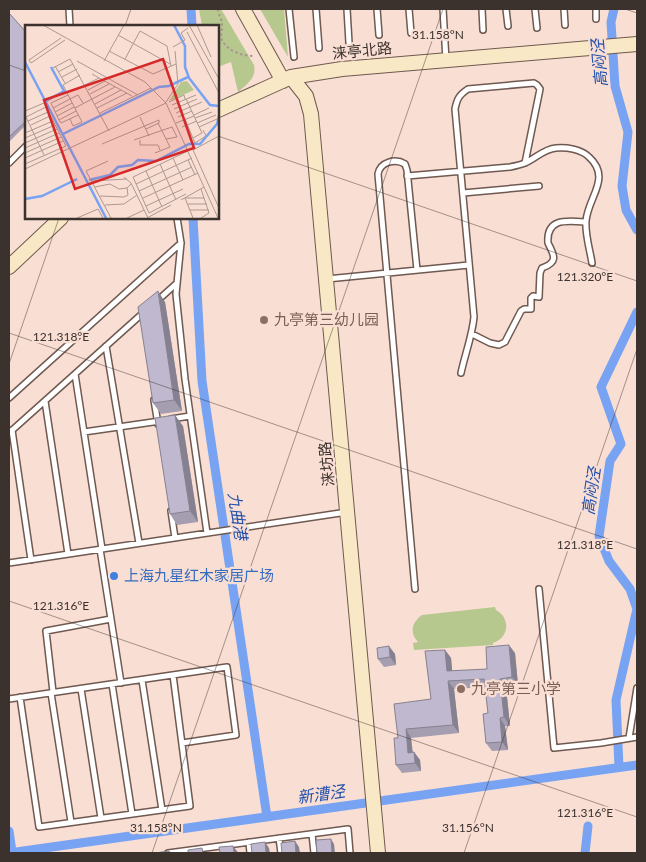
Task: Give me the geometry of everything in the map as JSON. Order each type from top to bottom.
[{"type":"street","name":"涞坊路","points":[[243,9],[287,79],[306,96],[311,114],[378,853]]},
{"type":"street","name":"涞亭北路","points":[[219,110],[287,79],[342,69],[631,45]]},
{"type":"street","points":[[10,263],[60,219]]},
{"type":"lane","points":[[69,9],[70,25]]},
{"type":"lane","points":[[289,9],[294,57]]},
{"type":"lane","points":[[316,9],[319,48]]},
{"type":"lane","points":[[346,9],[349,42]]},
{"type":"lane","points":[[377,9],[379,35]]},
{"type":"lane","points":[[409,9],[411,33]]},
{"type":"lane","points":[[443,9],[446,60]]},
{"type":"lane","points":[[482,9],[483,30]]},
{"type":"lane","points":[[506,9],[508,26]]},
{"type":"lane","points":[[535,9],[537,28]]},
{"type":"lane","points":[[564,9],[565,25]]},
{"type":"lane","points":[[596,9],[596,19]]},
{"type":"lane","points":[[461,373],[472,334],[474,318],[455,109],[461,93],[468,90],[534,83],[538,85],[540,89],[525,163]]},
{"type":"lane","points":[[9,163],[25,147]]},
{"type":"lane","points":[[408,176],[510,167],[525,163],[547,150],[557,148],[574,149],[586,154],[596,163],[599,176],[597,189],[586,222],[592,263]]},
{"type":"lane","points":[[415,589],[378,174],[379,167],[384,163],[400,161],[405,164],[408,176],[417,270]]},
{"type":"lane","points":[[463,193],[539,186]]},
{"type":"lane","points":[[177,219],[181,243],[176,294],[190,416],[209,533]]},
{"type":"lane","points":[[472,334],[490,343],[499,345],[504,342],[521,311],[532,309],[531,298],[533,296],[539,297],[540,273],[542,268],[552,262],[554,258],[554,253],[548,243],[550,230],[555,224],[563,221],[586,222]]},
{"type":"lane","points":[[9,398],[181,243]]},
{"type":"lane","points":[[326,279],[469,265]]},
{"type":"lane","points":[[31,560],[10,432],[177,283]]},
{"type":"lane","points":[[141,314],[143,324]]},
{"type":"lane","points":[[106,346],[139,543]]},
{"type":"lane","points":[[75,374],[121,683]]},
{"type":"lane","points":[[153,392],[159,431]]},
{"type":"lane","points":[[44,401],[68,554]]},
{"type":"lane","points":[[84,432],[190,416]]},
{"type":"lane","points":[[170,509],[175,538]]},
{"type":"lane","points":[[9,563],[347,512]]},
{"type":"lane","points":[[540,589],[554,748],[634,737],[637,688]]},
{"type":"lane","points":[[71,822],[52,692],[46,631],[111,619]]},
{"type":"lane","points":[[9,699],[227,667],[236,735],[182,743]]},
{"type":"lane","points":[[20,697],[39,827],[190,806],[173,675]]},
{"type":"lane","points":[[142,680],[162,810]]},
{"type":"lane","points":[[112,684],[132,814]]},
{"type":"lane","points":[[81,688],[101,818]]},
{"type":"lane","points":[[168,853],[348,829],[350,853]]},
{"type":"lane","points":[[312,834],[314,853]]},
{"type":"lane","points":[[279,838],[281,853]]},
{"type":"lane","points":[[249,842],[250,853]]},
{"type":"lane","points":[[217,847],[217,853]]},
{"type":"path","points":[[218,9],[222,21],[223,42],[234,52],[253,56]]},
{"type":"path","points":[[219,43],[223,42]]},
{"type":"green space","points":[[199,9],[221,9],[254,65],[253,77],[238,92],[231,62],[219,67],[219,25],[202,25]]},
{"type":"green space","points":[[260,9],[284,9],[288,57]]},
{"type":"green space","points":[[495,607],[504,618],[506,628],[502,637],[493,645],[414,650],[413,643],[418,642],[413,635],[413,628],[416,621],[422,615]]},
{"type":"building","points":[[9,13],[25,31],[25,122],[9,137]]},
{"type":"building","points":[[158,291],[174,400],[153,403],[138,307]]},
{"type":"building","points":[[175,415],[190,511],[170,514],[155,418]]},
{"type":"building","points":[[509,645],[512,677],[500,679],[504,717],[500,718],[502,742],[486,743],[483,714],[488,713],[484,679],[448,681],[453,725],[406,729],[408,753],[414,752],[415,763],[396,765],[394,738],[398,738],[394,704],[431,699],[425,651],[445,650],[447,671],[487,669],[486,647]]},
{"type":"building","points":[[389,646],[390,657],[378,659],[377,648]]},
{"type":"building","points":[[331,839],[332,853],[317,853],[316,840]]},
{"type":"building","points":[[295,841],[296,853],[282,853],[281,843]]},
{"type":"building","points":[[265,842],[266,853],[252,853],[251,844]]},
{"type":"building","points":[[233,846],[234,853],[220,853],[219,847]]},
{"type":"building","points":[[202,848],[203,853],[188,853],[188,850]]},
{"type":"waterway","name":"九曲港","points":[[191,9],[192,25]]},
{"type":"waterway","name":"高闷泾","points":[[614,9],[611,22],[615,86],[628,132],[622,186],[626,210],[637,230]]},
{"type":"waterway","name":"九曲港","points":[[193,219],[202,381],[267,817]]},
{"type":"waterway","name":"高闷泾","points":[[619,767],[616,700],[637,609],[630,589],[609,561],[599,536],[610,461],[621,444],[601,387],[637,312]]},
{"type":"waterway","name":"新漕泾","points":[[9,853],[637,765]]},
{"type":"waterway","points":[[585,853],[588,826]]},
{"type":"waterway","points":[[9,831],[12,852]]},
{"type":"place","name":"九亭第三幼儿园","points":[[264,320]]},
{"type":"place","name":"上海九星红木家居广场","points":[[114,576]]},
{"type":"place","name":"九亭第三小学","points":[[461,689]]}]
